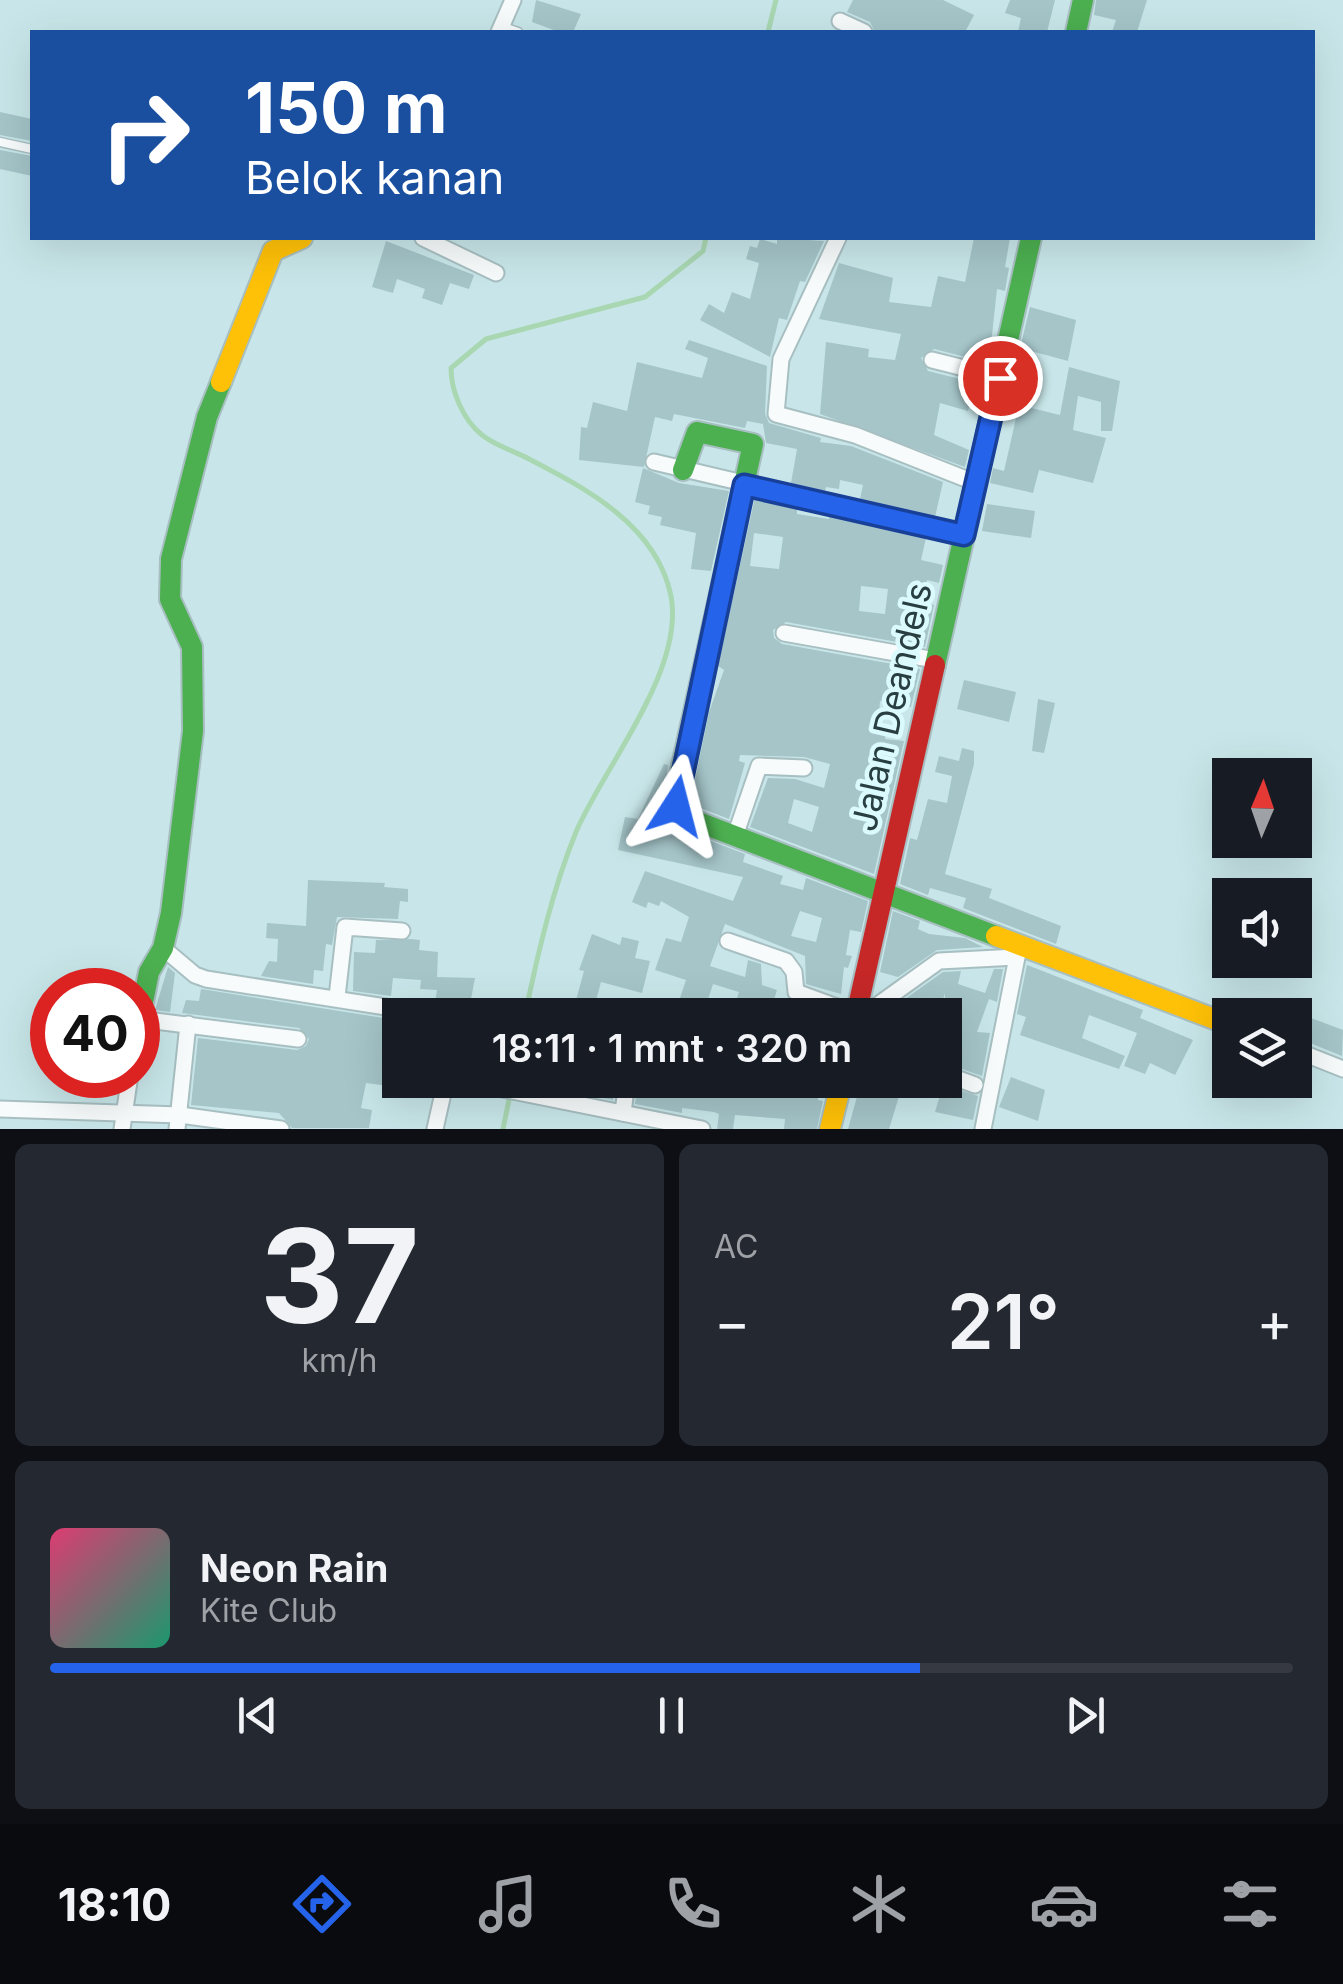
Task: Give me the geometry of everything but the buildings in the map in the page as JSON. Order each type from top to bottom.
[{"type":"street","points":[[500,29],[513,0]]},
{"type":"street","points":[[1076,30],[1083,0]]},
{"type":"street","points":[[840,21],[860,30]]},
{"type":"street","points":[[152,968],[164,948],[193,731],[192,647],[170,599],[171,559],[207,418],[260,279],[273,251],[298,240]]},
{"type":"street","points":[[427,240],[496,272]]},
{"type":"street","points":[[837,240],[781,359],[776,414],[842,431],[976,482]]},
{"type":"street","name":"Jalan Deandels","points":[[860,998],[1031,240]]},
{"type":"street","points":[[932,360],[1000,378]]},
{"type":"street","points":[[683,470],[697,432],[746,440],[753,450],[676,806],[692,823],[885,892],[1018,950],[1212,1019]]},
{"type":"street","points":[[654,462],[964,535]]},
{"type":"street","points":[[784,633],[935,660]]},
{"type":"street","points":[[734,836],[759,766],[804,768]]},
{"type":"street","points":[[337,997],[344,929],[402,931]]},
{"type":"street","points":[[728,941],[779,957],[794,972],[796,992],[812,998]]},
{"type":"street","points":[[164,948],[195,975],[206,979],[382,1005]]},
{"type":"street","points":[[887,998],[939,961],[1018,950]]},
{"type":"street","points":[[983,1129],[1018,950]]},
{"type":"street","points":[[160,1021],[298,1039]]},
{"type":"street","points":[[178,1122],[188,1024]]},
{"type":"street","points":[[1312,1056],[1343,1068]]},
{"type":"street","points":[[962,1080],[975,1085]]},
{"type":"street","points":[[436,1129],[442,1098]]},
{"type":"street","points":[[549,1098],[702,1129]]},
{"type":"street","points":[[622,1113],[625,1098]]},
{"type":"street","points":[[830,1129],[838,1098]]},
{"type":"street","points":[[0,1110],[281,1129]]},
{"type":"lane","points":[[0,142],[30,149]]},
{"type":"waterway","points":[[768,30],[776,0]]},
{"type":"waterway","points":[[529,998],[567,854],[639,717],[666,655],[672,625],[671,596],[651,549],[616,512],[574,483],[492,442],[475,429],[459,404],[451,368],[486,339],[645,297],[703,251],[706,240]]},
{"type":"waterway","points":[[503,1129],[509,1098]]},
{"type":"traffic: fast","points":[[1076,30],[1083,0]]},
{"type":"traffic: fast","points":[[935,665],[1031,240]]},
{"type":"traffic: fast","points":[[151,968],[163,948],[171,913],[193,731],[192,647],[170,599],[171,559],[207,417],[221,382]]},
{"type":"traffic: fast","points":[[683,470],[697,432],[753,444],[680,775],[676,806],[680,815],[996,936]]},
{"type":"traffic: slow","points":[[221,382],[273,251],[298,240]]},
{"type":"traffic: slow","points":[[996,936],[1212,1018]]},
{"type":"traffic: slow","points":[[830,1129],[838,1098]]},
{"type":"traffic: jam","points":[[860,998],[935,665]]},
{"type":"route","points":[[676,806],[744,485],[964,535],[1000,378]]}]
